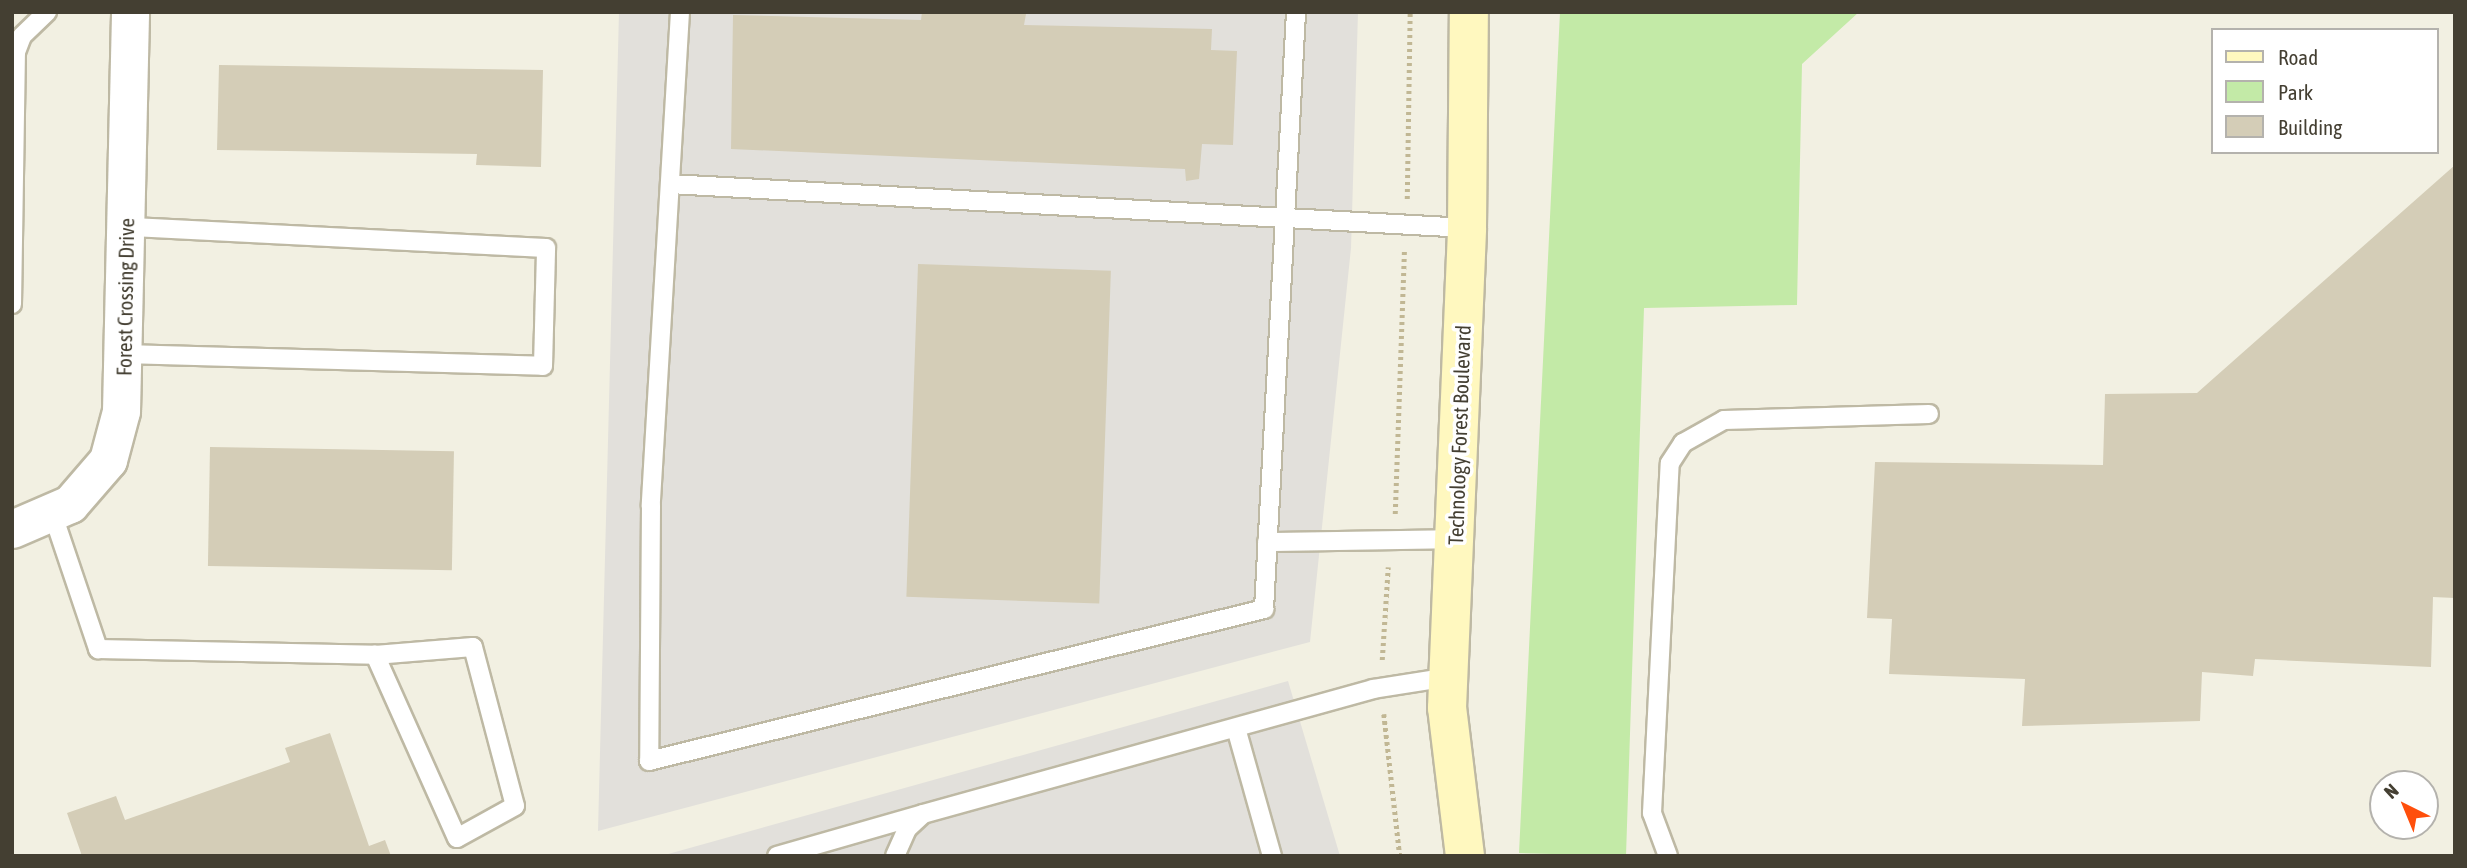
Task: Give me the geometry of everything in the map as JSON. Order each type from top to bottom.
[{"type":"street","name":"Forest Crossing Drive","points":[[12,529],[69,504],[108,460],[121,411],[130,12]]},
{"type":"street","name":"Technology Forest Boulevard","points":[[1465,856],[1447,708],[1466,228],[1469,12]]},
{"type":"lane","points":[[12,304],[16,52],[22,36],[47,12]]},
{"type":"lane","points":[[680,12],[651,506],[649,761],[1264,610],[1296,12]]},
{"type":"lane","points":[[670,184],[1466,228]]},
{"type":"lane","points":[[124,354],[543,366],[546,261],[546,248],[127,228]]},
{"type":"lane","points":[[1668,856],[1652,813],[1670,463],[1683,443],[1724,420],[1929,414]]},
{"type":"lane","points":[[52,512],[97,649],[375,655],[472,647],[515,806],[457,838],[375,655]]},
{"type":"lane","points":[[1267,542],[1455,540]]},
{"type":"lane","points":[[777,856],[1236,727],[1383,688],[1448,677]]},
{"type":"lane","points":[[1236,727],[1272,856]]},
{"type":"lane","points":[[895,856],[907,829],[923,814]]},
{"type":"path","points":[[1400,856],[1383,688],[1405,225],[1410,12]]},
{"type":"green space","points":[[1560,12],[1859,12],[1802,64],[1797,305],[1644,308],[1626,856],[1519,853]]},
{"type":"shaded area","points":[[619,12],[1358,12],[1351,248],[1310,642],[598,831]]},
{"type":"shaded area","points":[[1288,681],[1340,856],[661,856]]},
{"type":"building","points":[[922,12],[1026,14],[1024,25],[1212,29],[1211,50],[1237,51],[1233,145],[1202,144],[1199,179],[1186,181],[1185,169],[731,149],[733,15],[921,20]]},
{"type":"building","points":[[219,65],[543,70],[541,167],[476,165],[477,154],[217,150]]},
{"type":"building","points":[[2455,165],[2455,598],[2433,597],[2431,667],[2255,659],[2253,676],[2202,672],[2200,721],[2022,726],[2025,679],[1889,674],[1892,619],[1867,618],[1875,462],[2103,465],[2105,394],[2197,393]]},
{"type":"building","points":[[918,264],[1111,271],[1099,604],[906,597]]},
{"type":"building","points":[[210,447],[454,451],[452,570],[208,566]]},
{"type":"building","points":[[330,733],[369,846],[385,840],[391,856],[82,856],[67,813],[116,796],[125,820],[290,762],[285,748]]}]
